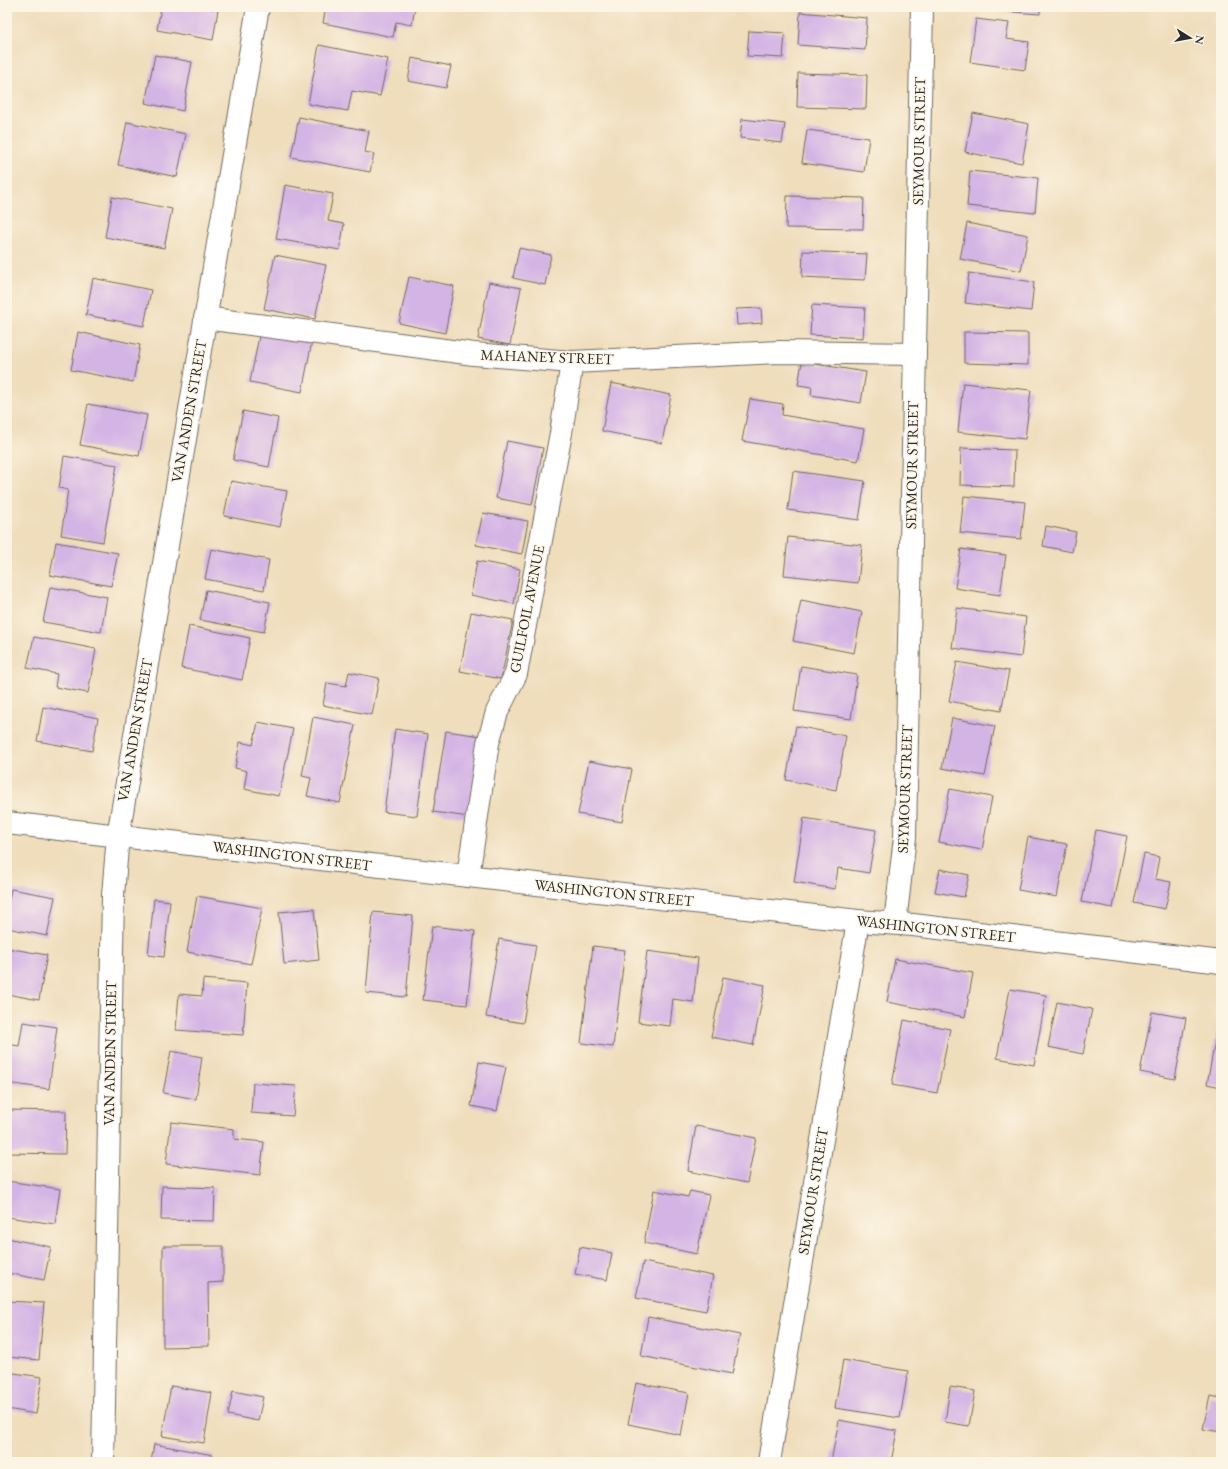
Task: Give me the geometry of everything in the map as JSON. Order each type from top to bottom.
[{"type":"street","name":"VAN ANDEN STREET","points":[[102,1462],[113,895],[118,836],[258,7]]},
{"type":"street","name":"SEYMOUR STREET","points":[[895,923],[905,837],[922,7]]},
{"type":"street","name":"MAHANEY STREET","points":[[205,318],[474,354],[572,362],[780,352],[915,354]]},
{"type":"street","name":"GUILFOIL AVENUE","points":[[468,876],[488,743],[497,712],[516,674],[561,433],[572,362]]},
{"type":"street","name":"WASHINGTON STREET","points":[[7,823],[895,923],[1221,962]]},
{"type":"street","name":"SEYMOUR STREET","points":[[769,1462],[858,920]]},
{"type":"building","points":[[161,7],[201,7],[218,10],[213,40],[157,30]]},
{"type":"building","points":[[326,7],[415,7],[412,25],[396,22],[393,37],[323,23]]},
{"type":"building","points":[[970,7],[1040,7],[1040,14],[970,9]]},
{"type":"building","points":[[800,12],[867,18],[865,50],[798,45]]},
{"type":"building","points":[[976,19],[1009,23],[1006,39],[1029,42],[1025,70],[970,62]]},
{"type":"building","points":[[749,31],[785,33],[783,58],[747,56]]},
{"type":"building","points":[[319,45],[388,59],[380,96],[352,91],[348,111],[308,104]]},
{"type":"building","points":[[155,55],[192,62],[183,111],[145,103]]},
{"type":"building","points":[[412,58],[451,66],[446,88],[408,81]]},
{"type":"building","points":[[798,73],[867,75],[866,109],[797,107]]},
{"type":"building","points":[[973,113],[1029,124],[1022,163],[965,152]]},
{"type":"building","points":[[299,117],[369,131],[365,152],[374,154],[370,172],[291,157]]},
{"type":"building","points":[[742,119],[785,124],[782,143],[740,138]]},
{"type":"building","points":[[127,122],[186,134],[177,177],[118,165]]},
{"type":"building","points":[[807,130],[869,138],[864,172],[802,163]]},
{"type":"building","points":[[970,171],[1038,178],[1035,213],[967,206]]},
{"type":"building","points":[[285,185],[333,194],[328,221],[344,224],[340,250],[276,239]]},
{"type":"building","points":[[787,196],[864,198],[863,229],[786,228]]},
{"type":"building","points":[[112,197],[172,209],[164,248],[105,237]]},
{"type":"building","points":[[967,223],[1028,235],[1021,271],[960,259]]},
{"type":"building","points":[[519,248],[551,255],[545,285],[513,278]]},
{"type":"building","points":[[803,251],[867,254],[865,280],[802,277]]},
{"type":"building","points":[[275,255],[326,265],[315,319],[264,309]]},
{"type":"building","points":[[969,273],[1034,282],[1031,311],[965,303]]},
{"type":"building","points":[[409,277],[454,286],[445,333],[399,323]]},
{"type":"building","points":[[93,278],[151,290],[144,326],[86,315]]},
{"type":"building","points":[[489,282],[521,288],[510,345],[478,339]]},
{"type":"building","points":[[812,305],[865,308],[863,338],[810,335]]},
{"type":"building","points":[[761,308],[762,323],[737,325],[736,309]]},
{"type":"building","points":[[260,331],[312,341],[302,392],[250,382]]},
{"type":"building","points":[[78,332],[140,345],[133,382],[71,370]]},
{"type":"building","points":[[964,332],[1028,333],[1028,365],[964,363]]},
{"type":"building","points":[[802,362],[866,372],[861,403],[811,395],[812,387],[798,385]]},
{"type":"building","points":[[611,383],[671,395],[662,443],[602,431]]},
{"type":"building","points":[[963,383],[1031,390],[1025,439],[958,432]]},
{"type":"building","points":[[750,399],[783,404],[782,415],[864,429],[858,461],[742,441]]},
{"type":"building","points":[[88,404],[147,415],[139,456],[80,445]]},
{"type":"building","points":[[243,411],[278,418],[269,467],[233,460]]},
{"type":"building","points":[[507,441],[543,448],[532,505],[496,498]]},
{"type":"building","points":[[961,448],[1015,450],[1014,487],[960,485]]},
{"type":"building","points":[[64,456],[117,465],[103,542],[61,535],[68,490],[59,488]]},
{"type":"building","points":[[793,471],[865,481],[859,520],[788,510]]},
{"type":"building","points":[[231,481],[287,491],[280,527],[224,516]]},
{"type":"building","points":[[964,496],[1025,502],[1021,539],[960,533]]},
{"type":"building","points":[[483,513],[528,521],[522,554],[476,545]]},
{"type":"building","points":[[1046,526],[1076,532],[1072,552],[1043,546]]},
{"type":"building","points":[[788,537],[862,545],[858,583],[784,575]]},
{"type":"building","points":[[56,542],[118,553],[111,586],[50,575]]},
{"type":"building","points":[[211,549],[269,560],[264,590],[205,579]]},
{"type":"building","points":[[961,549],[1006,555],[1000,595],[955,588]]},
{"type":"building","points":[[477,561],[520,569],[514,604],[471,595]]},
{"type":"building","points":[[50,587],[107,597],[101,632],[43,622]]},
{"type":"building","points":[[206,590],[270,602],[264,632],[200,620]]},
{"type":"building","points":[[801,600],[862,612],[854,653],[793,641]]},
{"type":"building","points":[[957,608],[1026,617],[1021,657],[952,648]]},
{"type":"building","points":[[471,612],[513,620],[501,679],[460,671]]},
{"type":"building","points":[[189,626],[250,638],[242,680],[181,668]]},
{"type":"building","points":[[34,637],[96,649],[88,693],[55,687],[57,674],[27,668]]},
{"type":"building","points":[[957,662],[1009,671],[1001,711],[949,701]]},
{"type":"building","points":[[801,666],[857,675],[851,719],[794,711]]},
{"type":"building","points":[[349,672],[379,678],[372,715],[323,705],[327,683],[346,686]]},
{"type":"building","points":[[43,707],[98,718],[92,751],[37,741]]},
{"type":"building","points":[[313,717],[355,725],[340,803],[307,796],[311,778],[302,776]]},
{"type":"building","points":[[952,718],[995,726],[985,776],[942,768]]},
{"type":"building","points":[[258,722],[293,729],[279,796],[244,789],[247,771],[235,768],[240,742],[253,745]]},
{"type":"building","points":[[796,726],[846,736],[836,790],[786,780]]},
{"type":"building","points":[[395,729],[428,734],[417,816],[384,812]]},
{"type":"building","points":[[446,731],[481,736],[469,817],[433,812]]},
{"type":"building","points":[[589,761],[632,769],[622,822],[578,814]]},
{"type":"building","points":[[950,789],[992,797],[982,850],[939,842]]},
{"type":"building","points":[[804,818],[876,830],[869,873],[838,868],[835,889],[794,882]]},
{"type":"building","points":[[1096,830],[1127,836],[1113,908],[1082,902]]},
{"type":"building","points":[[1028,837],[1067,844],[1057,897],[1018,890]]},
{"type":"building","points":[[1144,854],[1159,857],[1155,879],[1171,882],[1165,909],[1134,903]]},
{"type":"building","points":[[940,869],[969,875],[964,897],[935,892]]},
{"type":"building","points":[[11,889],[55,897],[47,936],[7,928],[7,910]]},
{"type":"building","points":[[197,896],[262,908],[251,964],[187,952]]},
{"type":"building","points":[[154,899],[170,901],[164,957],[148,955]]},
{"type":"building","points":[[314,909],[319,960],[284,964],[279,912]]},
{"type":"building","points":[[373,912],[413,916],[406,997],[366,993]]},
{"type":"building","points":[[432,926],[475,931],[467,1005],[423,1000]]},
{"type":"building","points":[[499,939],[536,945],[523,1023],[486,1017]]},
{"type":"building","points":[[593,946],[625,950],[613,1047],[581,1043]]},
{"type":"building","points":[[7,948],[47,955],[39,1000],[7,994]]},
{"type":"building","points":[[647,951],[698,958],[693,1002],[673,999],[670,1026],[638,1022]]},
{"type":"building","points":[[895,959],[973,973],[965,1017],[887,1002]]},
{"type":"building","points":[[723,977],[765,985],[753,1045],[711,1037]]},
{"type":"building","points":[[203,979],[247,983],[243,1035],[176,1030],[179,994],[202,996]]},
{"type":"building","points":[[1010,989],[1046,995],[1034,1065],[997,1058]]},
{"type":"building","points":[[1057,1002],[1092,1009],[1083,1054],[1048,1047]]},
{"type":"building","points":[[1152,1012],[1186,1018],[1175,1079],[1140,1072]]},
{"type":"building","points":[[904,1020],[950,1029],[937,1093],[892,1085]]},
{"type":"building","points":[[1219,1020],[1221,1021],[1221,1087],[1207,1084]]},
{"type":"building","points":[[23,1022],[57,1027],[49,1089],[7,1083],[7,1044],[19,1046]]},
{"type":"building","points":[[171,1051],[202,1057],[196,1099],[163,1093]]},
{"type":"building","points":[[479,1062],[506,1067],[497,1111],[471,1106]]},
{"type":"building","points":[[253,1083],[296,1086],[293,1116],[251,1113]]},
{"type":"building","points":[[7,1110],[66,1111],[65,1154],[7,1153]]},
{"type":"building","points":[[171,1122],[234,1129],[234,1139],[264,1142],[260,1175],[166,1164]]},
{"type":"building","points":[[696,1126],[756,1138],[747,1183],[688,1171]]},
{"type":"building","points":[[7,1181],[60,1189],[55,1224],[7,1217]]},
{"type":"building","points":[[162,1186],[215,1188],[214,1221],[161,1220]]},
{"type":"building","points":[[654,1190],[688,1197],[690,1191],[709,1195],[697,1254],[644,1243]]},
{"type":"building","points":[[7,1238],[51,1247],[44,1280],[7,1273]]},
{"type":"building","points":[[163,1246],[223,1246],[223,1282],[208,1283],[209,1346],[163,1347]]},
{"type":"building","points":[[580,1247],[612,1253],[607,1280],[575,1274]]},
{"type":"building","points":[[643,1262],[713,1276],[706,1311],[636,1298]]},
{"type":"building","points":[[7,1301],[44,1303],[39,1360],[7,1357]]},
{"type":"building","points":[[648,1317],[740,1335],[732,1374],[641,1356]]},
{"type":"building","points":[[843,1360],[908,1371],[900,1418],[835,1408]]},
{"type":"building","points":[[7,1372],[42,1377],[36,1414],[7,1409]]},
{"type":"building","points":[[636,1383],[689,1393],[681,1435],[628,1424]]},
{"type":"building","points":[[171,1386],[212,1393],[204,1443],[162,1436]]},
{"type":"building","points":[[950,1387],[975,1391],[969,1426],[945,1422]]},
{"type":"building","points":[[233,1391],[263,1397],[258,1421],[228,1415]]},
{"type":"building","points":[[1210,1396],[1221,1398],[1221,1432],[1203,1429]]},
{"type":"building","points":[[839,1420],[897,1431],[891,1462],[831,1462]]},
{"type":"building","points":[[154,1444],[213,1455],[212,1462],[151,1462]]}]
